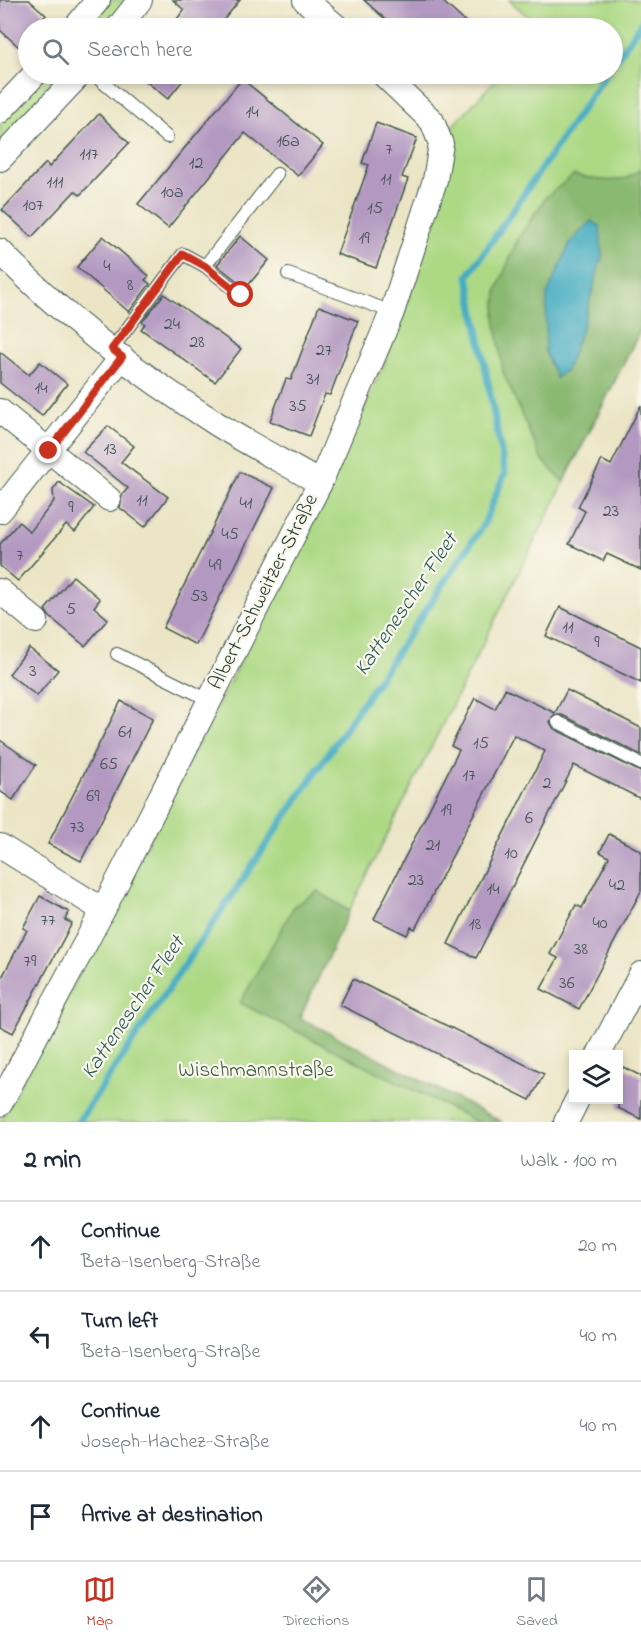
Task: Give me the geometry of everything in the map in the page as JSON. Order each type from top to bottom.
[{"type":"street","points":[[83,18],[98,0]]},
{"type":"street","points":[[125,18],[140,0]]},
{"type":"street","points":[[305,0],[326,18]]},
{"type":"street","points":[[0,111],[26,84]]},
{"type":"street","points":[[0,159],[71,84]]},
{"type":"street","name":"Albert-Schweitzer-Straße","points":[[0,1104],[103,910],[320,483],[392,312],[435,180],[441,144],[432,121],[393,84]]},
{"type":"street","points":[[0,251],[32,284],[117,353],[217,424],[320,483]]},
{"type":"street","points":[[0,511],[49,451],[117,353]]},
{"type":"street","points":[[0,411],[109,500]]},
{"type":"street","points":[[0,591],[36,621]]},
{"type":"street","points":[[0,846],[103,910]]},
{"type":"street","points":[[601,1050],[640,979]]},
{"type":"street","points":[[566,1122],[575,1104]]},
{"type":"lane","points":[[105,84],[167,137]]},
{"type":"lane","points":[[205,266],[277,174]]},
{"type":"lane","points":[[117,353],[183,254],[205,266],[241,295]]},
{"type":"lane","points":[[288,273],[392,312]]},
{"type":"lane","points":[[117,654],[209,700]]},
{"type":"lane","points":[[558,722],[641,764]]},
{"type":"green space","points":[[106,0],[132,0],[118,18],[91,18]]},
{"type":"green space","name":"Wischmannstraße","points":[[509,0],[641,0],[641,329],[349,911],[300,1018],[502,1122],[0,1122],[114,909],[330,485],[398,332],[447,175],[447,132],[492,84],[623,84],[623,18],[530,18]]},
{"type":"green space","points":[[32,84],[63,84],[0,152],[0,118]]},
{"type":"green space","points":[[641,168],[641,329],[563,482],[541,458],[503,372],[495,317],[497,290],[518,238],[547,196],[574,175],[591,179],[618,180],[634,174]],"holes":[[[583,325],[566,370],[556,377],[545,352]]]},
{"type":"green space","points":[[318,891],[349,911],[300,1018],[502,1122],[477,1122],[240,1003],[294,906]]},
{"type":"water","points":[[591,221],[600,226],[602,256],[583,325],[566,370],[556,378],[545,352],[547,295],[570,243]]},
{"type":"building","points":[[0,0],[29,0],[46,15],[43,18],[18,18],[18,46],[0,30]]},
{"type":"building","points":[[173,0],[240,0],[225,18],[178,18],[184,10]]},
{"type":"building","points":[[364,0],[441,0],[461,18],[384,18]]},
{"type":"building","points":[[149,84],[180,84],[168,99]]},
{"type":"building","points":[[238,84],[248,84],[323,145],[298,176],[245,133],[168,228],[138,204]]},
{"type":"building","points":[[99,114],[129,143],[80,195],[75,191],[32,237],[2,210],[46,163],[49,167]]},
{"type":"building","points":[[376,123],[417,138],[402,177],[408,179],[376,268],[337,254],[369,165],[362,163]]},
{"type":"building","points":[[103,236],[149,276],[145,280],[150,284],[129,312],[77,267]]},
{"type":"building","points":[[240,236],[269,260],[246,288],[217,265]]},
{"type":"building","points":[[164,294],[241,349],[215,382],[141,329],[145,324],[142,322]]},
{"type":"building","points":[[319,306],[358,321],[330,395],[325,394],[309,436],[270,421],[286,379],[291,380]]},
{"type":"building","points":[[0,352],[29,375],[40,362],[67,384],[42,416],[0,383]]},
{"type":"building","points":[[641,405],[641,570],[607,554],[603,561],[569,544],[585,511],[578,507],[602,460],[611,465]]},
{"type":"building","points":[[108,426],[134,446],[121,462],[168,497],[145,527],[120,508],[122,495],[128,488],[83,452]]},
{"type":"building","points":[[240,472],[274,488],[196,645],[163,628]]},
{"type":"building","points":[[59,482],[94,507],[75,532],[66,525],[18,581],[0,566],[0,544],[19,522],[30,532],[54,501],[53,490]]},
{"type":"building","points":[[73,576],[100,599],[94,607],[108,619],[85,646],[50,617],[45,610]]},
{"type":"building","points":[[560,607],[641,647],[641,683],[546,636]]},
{"type":"building","points":[[29,648],[58,670],[37,696],[9,674]]},
{"type":"building","points":[[505,689],[555,713],[567,690],[641,728],[641,755],[562,715],[554,715],[550,722],[554,729],[641,772],[641,799],[574,765],[476,958],[448,944],[545,751],[514,735],[415,929],[411,927],[407,935],[374,919],[459,750],[451,746],[475,698],[495,709]]},
{"type":"building","points":[[121,701],[153,718],[81,861],[48,844]]},
{"type":"building","points":[[0,740],[36,765],[13,800],[0,791]]},
{"type":"building","points":[[609,834],[641,851],[641,891],[579,1009],[541,989],[558,958],[550,954],[576,905],[582,908],[609,857],[600,852]]},
{"type":"building","points":[[40,896],[69,912],[65,920],[72,923],[13,1033],[0,1026],[0,981],[27,930],[23,928]]},
{"type":"building","points":[[353,979],[544,1074],[530,1100],[340,1005]]},
{"type":"building","points":[[623,1067],[641,1076],[641,1119],[618,1108],[618,1104],[623,1104]]},
{"type":"waterway","name":"Kattenescher Fleet","points":[[623,49],[641,23]]},
{"type":"waterway","name":"Kattenescher Fleet","points":[[78,1122],[484,524],[505,473],[468,276],[599,84]]},
{"type":"route","points":[[49,451],[122,357],[112,349],[183,254],[205,266],[241,295]]}]
